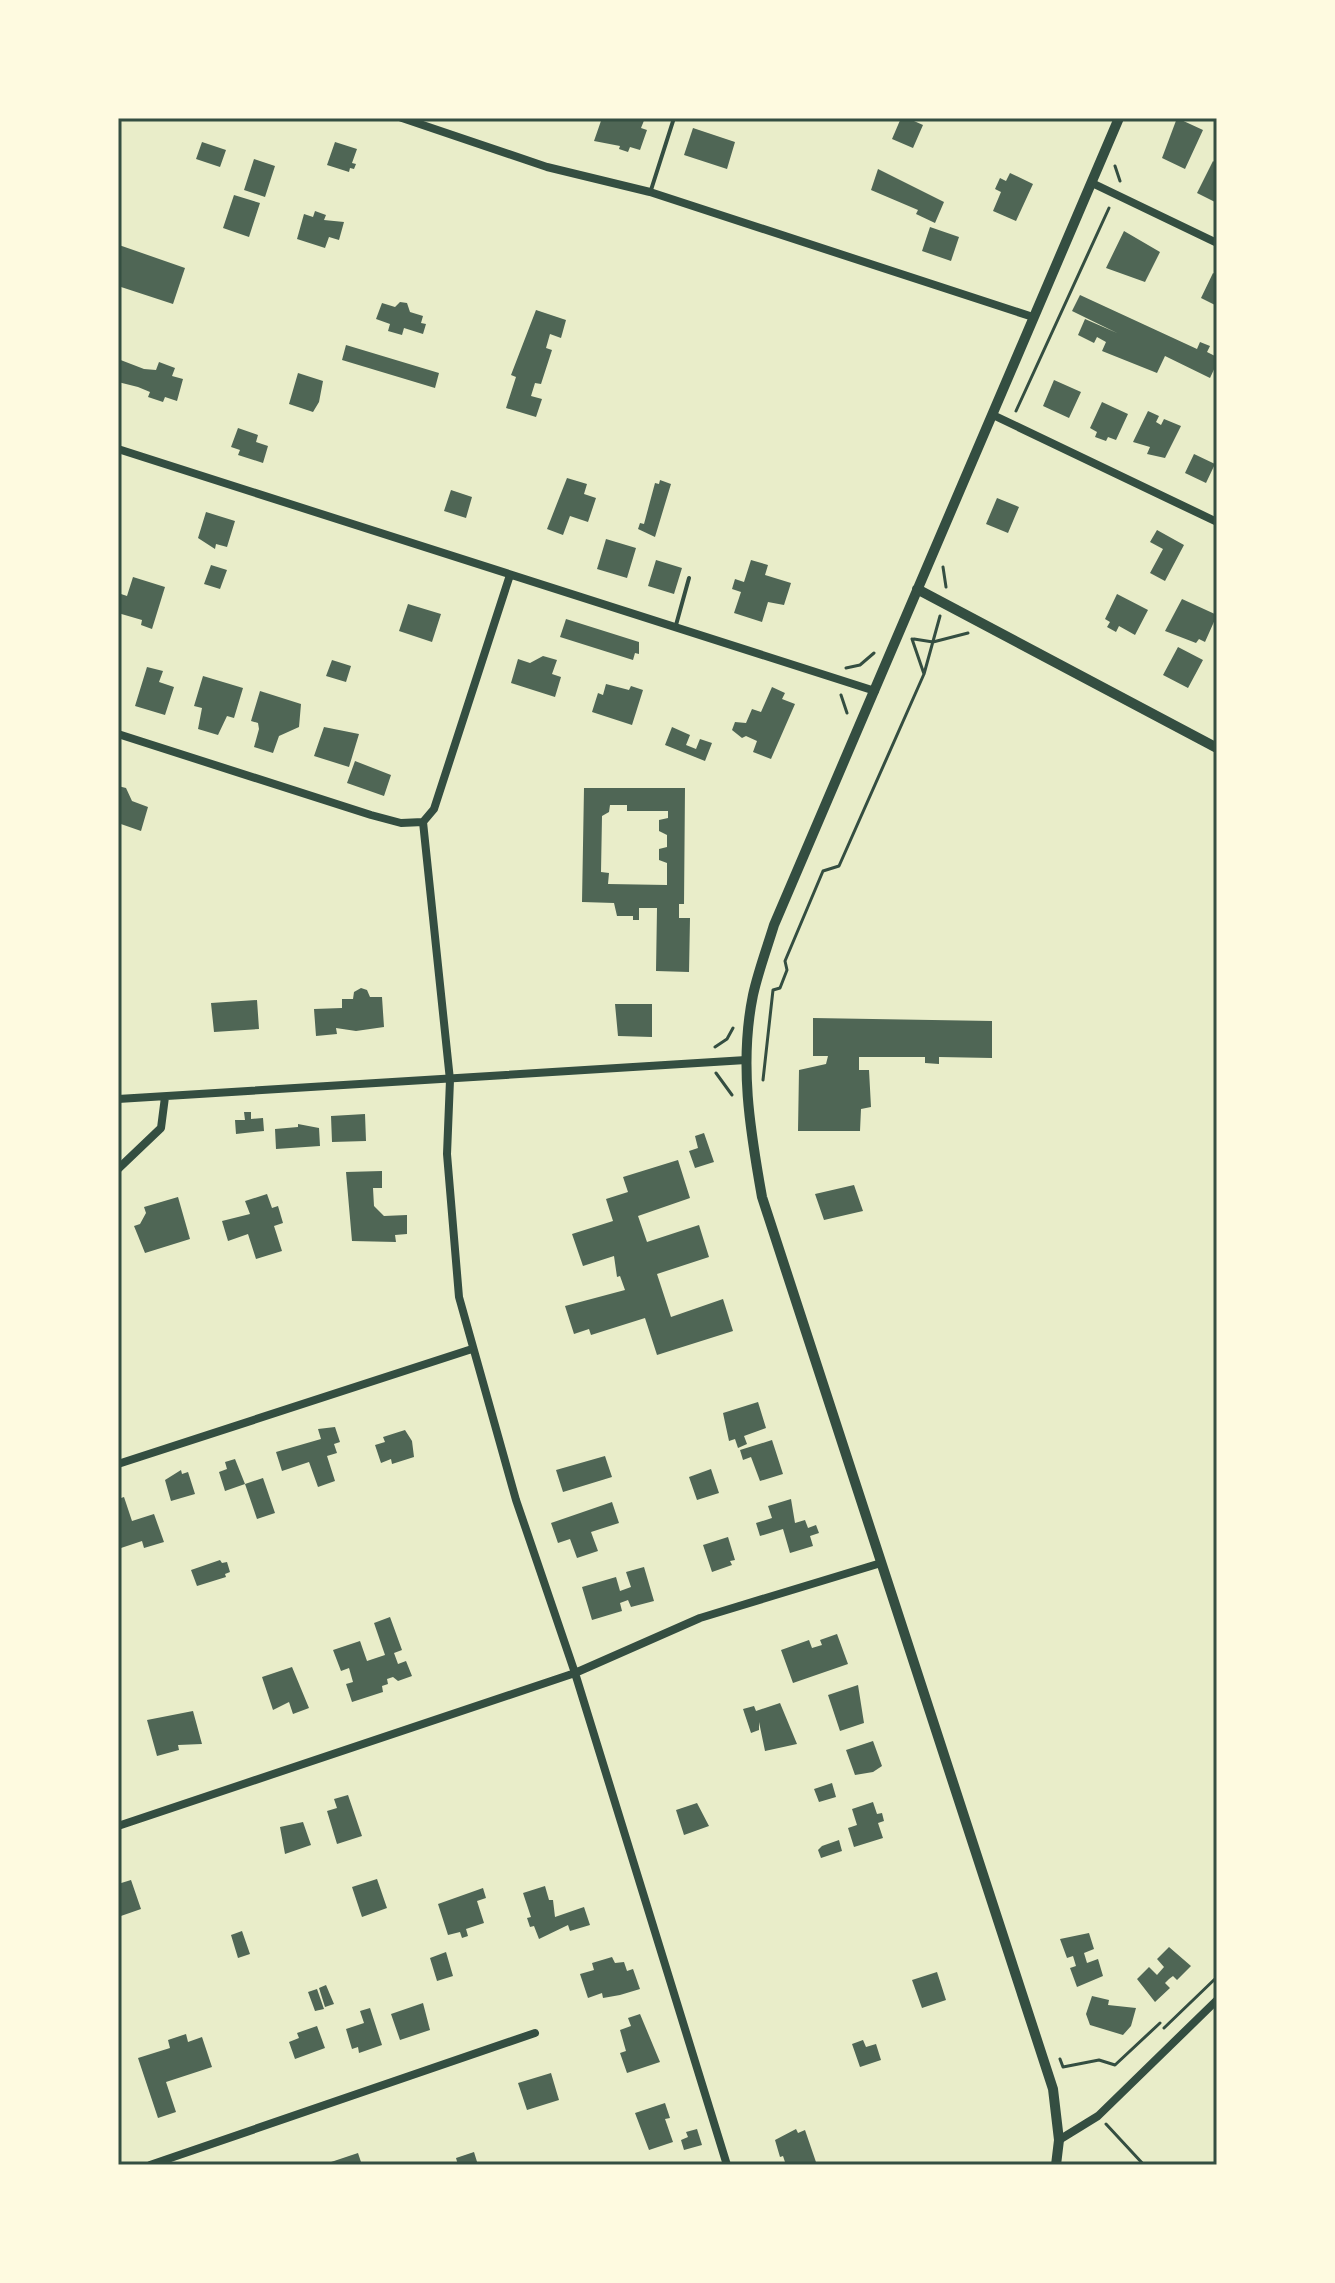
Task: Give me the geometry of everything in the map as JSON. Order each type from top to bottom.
[{"type":"street","points":[[402,118],[547,167],[650,192],[1033,317]]},
{"type":"street","points":[[1056,2165],[1059,2140],[1053,2089],[762,1197],[748,1103],[746,1060],[753,996],[774,925],[917,589],[998,417],[1033,317],[1119,118]]},
{"type":"street","points":[[1092,183],[1217,243]]},
{"type":"street","points":[[998,417],[1217,522]]},
{"type":"street","points":[[118,449],[875,691]]},
{"type":"street","points":[[510,575],[434,809],[423,822],[450,1080],[447,1154],[459,1297],[516,1500],[575,1673],[727,2165]]},
{"type":"street","points":[[917,589],[1217,748]]},
{"type":"street","points":[[118,734],[371,815],[401,823],[423,822]]},
{"type":"street","points":[[118,1099],[746,1060]]},
{"type":"street","points":[[118,1169],[161,1128],[165,1097]]},
{"type":"street","points":[[118,1464],[472,1349]]},
{"type":"street","points":[[118,1826],[575,1673],[700,1618],[881,1563]]},
{"type":"street","points":[[1059,2140],[1098,2116],[1217,2000]]},
{"type":"street","points":[[150,2165],[535,2033]]},
{"type":"lane","points":[[650,192],[674,118]]},
{"type":"lane","points":[[675,627],[689,578]]},
{"type":"path","points":[[1114,163],[1115,173],[1123,183]]},
{"type":"path","points":[[998,417],[1018,410],[1074,277],[1112,203]]},
{"type":"path","points":[[763,1091],[773,990],[780,988],[787,970],[785,961],[823,871],[839,866],[924,674],[948,591],[943,579],[944,562]]},
{"type":"path","points":[[940,616],[951,621]]},
{"type":"path","points":[[924,674],[912,638],[933,641],[973,631],[962,626]]},
{"type":"path","points":[[735,1019],[727,1039],[713,1048],[717,1079],[725,1083],[734,1102],[748,1103]]},
{"type":"path","points":[[1164,2028],[1217,1977]]},
{"type":"path","points":[[1098,2116],[1144,2165]]},
{"type":"building","points":[[602,118],[645,118],[641,128],[647,130],[640,150],[630,147],[628,152],[619,149],[620,146],[594,141]]},
{"type":"building","points":[[901,118],[915,118],[914,121],[923,125],[913,148],[892,139]]},
{"type":"building","points":[[1177,118],[1203,130],[1185,169],[1162,158]]},
{"type":"building","points":[[693,128],[735,142],[727,169],[684,155]]},
{"type":"building","points":[[202,142],[226,150],[220,167],[196,159]]},
{"type":"building","points":[[335,142],[357,149],[352,163],[356,164],[349,172],[327,165]]},
{"type":"building","points":[[254,159],[275,166],[265,197],[244,190]]},
{"type":"building","points":[[1213,161],[1217,164],[1217,203],[1197,193]]},
{"type":"building","points":[[878,169],[944,202],[935,223],[916,214],[918,210],[871,190]]},
{"type":"building","points":[[1010,173],[1033,184],[1016,221],[993,211],[1001,192],[995,189],[1000,178],[1006,181]]},
{"type":"building","points":[[234,195],[260,203],[249,237],[223,228]]},
{"type":"building","points":[[315,211],[326,215],[324,220],[344,222],[339,240],[329,237],[325,248],[297,239],[304,214],[313,217]]},
{"type":"building","points":[[930,227],[959,237],[951,261],[922,251]]},
{"type":"building","points":[[1124,231],[1160,252],[1145,282],[1106,268]]},
{"type":"building","points":[[119,245],[185,268],[173,304],[118,286]]},
{"type":"building","points":[[1213,273],[1217,275],[1217,306],[1201,298]]},
{"type":"building","points":[[1080,295],[1197,349],[1200,342],[1210,346],[1207,352],[1217,357],[1217,363],[1210,378],[1165,356],[1157,373],[1102,351],[1106,342],[1097,337],[1094,343],[1078,335],[1085,319],[1117,333],[1072,311]]},
{"type":"building","points":[[400,302],[407,303],[410,312],[423,316],[421,323],[426,324],[423,334],[404,328],[402,335],[388,331],[390,324],[376,319],[382,303],[395,307]]},
{"type":"building","points":[[536,310],[566,320],[561,338],[550,334],[546,348],[552,350],[541,384],[535,383],[531,396],[542,399],[536,417],[506,408],[516,377],[511,375]]},
{"type":"building","points":[[346,345],[439,373],[435,388],[342,360]]},
{"type":"building","points":[[118,359],[144,369],[156,370],[159,362],[175,368],[172,376],[183,379],[177,401],[165,397],[163,402],[148,397],[150,392],[118,382]]},
{"type":"building","points":[[298,373],[323,381],[319,402],[313,412],[289,404]]},
{"type":"building","points":[[1054,380],[1081,392],[1069,418],[1043,406]]},
{"type":"building","points":[[1102,402],[1128,414],[1116,440],[1108,437],[1106,441],[1095,437],[1097,432],[1090,428]]},
{"type":"building","points":[[1148,411],[1159,416],[1156,422],[1161,425],[1164,419],[1181,426],[1165,458],[1147,454],[1150,447],[1133,442]]},
{"type":"building","points":[[238,428],[258,435],[256,442],[268,446],[263,463],[238,455],[240,450],[231,447]]},
{"type":"building","points":[[1194,454],[1215,464],[1206,483],[1185,473]]},
{"type":"building","points":[[567,478],[587,484],[584,494],[596,498],[588,522],[570,516],[563,535],[547,529]]},
{"type":"building","points":[[660,480],[671,484],[655,537],[638,529],[640,523],[644,524],[655,483],[659,484]]},
{"type":"building","points":[[451,490],[472,497],[466,518],[444,511]]},
{"type":"building","points":[[997,498],[1019,507],[1008,533],[986,524]]},
{"type":"building","points":[[206,512],[235,521],[227,547],[216,544],[215,549],[198,538]]},
{"type":"building","points":[[1157,530],[1184,545],[1165,581],[1150,573],[1163,549],[1150,542]]},
{"type":"building","points":[[606,539],[636,548],[627,578],[597,569]]},
{"type":"building","points":[[656,560],[682,568],[674,594],[648,586]]},
{"type":"building","points":[[751,560],[768,565],[765,575],[791,583],[784,605],[768,602],[762,622],[734,613],[741,592],[732,589],[735,579],[744,582]]},
{"type":"building","points":[[211,565],[227,570],[220,589],[204,584]]},
{"type":"building","points":[[133,577],[165,587],[152,629],[141,625],[142,620],[118,613],[118,593],[127,596]]},
{"type":"building","points":[[1117,594],[1148,610],[1135,635],[1119,626],[1116,632],[1107,627],[1110,622],[1105,619]]},
{"type":"building","points":[[1182,599],[1217,615],[1205,642],[1199,639],[1196,643],[1165,631]]},
{"type":"building","points":[[408,604],[441,614],[432,642],[399,631]]},
{"type":"building","points":[[566,619],[639,642],[639,654],[635,653],[633,660],[560,637]]},
{"type":"building","points":[[1178,647],[1203,660],[1188,688],[1163,675]]},
{"type":"building","points":[[543,656],[557,660],[552,674],[561,677],[555,697],[511,683],[518,659],[530,663]]},
{"type":"building","points":[[332,660],[351,666],[346,682],[326,676]]},
{"type":"building","points":[[147,667],[163,671],[159,682],[174,687],[165,715],[135,706]]},
{"type":"building","points":[[203,676],[243,688],[234,718],[227,716],[218,735],[198,729],[202,708],[194,706]]},
{"type":"building","points":[[606,684],[643,690],[632,725],[592,712],[598,693],[603,695]]},
{"type":"building","points":[[772,687],[785,693],[782,699],[795,704],[771,759],[753,752],[757,741],[746,736],[742,738],[732,730],[735,722],[746,723],[752,709],[761,712]]},
{"type":"building","points":[[260,691],[301,704],[299,727],[279,736],[273,753],[254,747],[259,729],[258,723],[251,721]]},
{"type":"building","points":[[324,727],[359,734],[349,767],[314,756]]},
{"type":"building","points":[[672,727],[690,735],[686,745],[696,749],[700,739],[712,743],[705,761],[665,745]]},
{"type":"building","points":[[355,761],[391,775],[384,796],[347,783]]},
{"type":"building","points":[[118,786],[126,788],[132,801],[148,807],[141,831],[118,823]]},
{"type":"building","points":[[584,788],[685,788],[684,904],[679,904],[679,918],[690,918],[689,972],[656,971],[657,908],[639,908],[639,920],[633,920],[633,916],[617,916],[614,903],[582,902]],"holes":[[[610,805],[627,805],[627,811],[668,811],[668,818],[659,820],[659,831],[667,835],[667,847],[659,849],[659,860],[667,863],[667,885],[608,884],[609,873],[601,872],[602,816],[609,812]]]},
{"type":"building","points":[[361,988],[367,990],[370,997],[382,997],[384,1027],[356,1031],[336,1028],[337,1034],[316,1036],[314,1009],[342,1008],[342,999],[353,999],[354,992]]},
{"type":"building","points":[[257,1000],[259,1029],[214,1032],[211,1003]]},
{"type":"building","points":[[615,1004],[652,1004],[652,1037],[618,1036]]},
{"type":"building","points":[[813,1018],[992,1021],[992,1058],[939,1057],[939,1064],[925,1063],[925,1057],[859,1057],[859,1070],[869,1070],[871,1107],[861,1109],[860,1131],[798,1131],[799,1070],[826,1064],[828,1056],[813,1056]]},
{"type":"building","points":[[244,1112],[251,1112],[251,1119],[263,1118],[264,1131],[236,1134],[235,1120],[245,1120]]},
{"type":"building","points":[[365,1114],[366,1141],[332,1142],[331,1116]]},
{"type":"building","points":[[298,1124],[319,1128],[320,1146],[276,1149],[275,1129],[298,1127]]},
{"type":"building","points":[[704,1133],[714,1162],[695,1168],[689,1151],[698,1148],[695,1136]]},
{"type":"building","points":[[678,1160],[690,1198],[638,1216],[647,1242],[699,1225],[709,1257],[657,1274],[671,1317],[723,1299],[733,1331],[657,1355],[645,1318],[591,1335],[589,1329],[574,1334],[565,1306],[625,1290],[620,1276],[617,1277],[614,1256],[583,1266],[572,1234],[613,1221],[606,1199],[628,1192],[623,1177]]},
{"type":"building","points":[[382,1171],[382,1188],[373,1188],[374,1206],[384,1216],[407,1215],[407,1234],[395,1235],[396,1242],[352,1241],[346,1172]]},
{"type":"building","points":[[854,1185],[863,1211],[824,1220],[815,1194]]},
{"type":"building","points":[[267,1194],[272,1208],[278,1206],[283,1223],[274,1226],[282,1251],[256,1259],[248,1234],[228,1241],[222,1221],[250,1214],[245,1201]]},
{"type":"building","points":[[178,1197],[190,1239],[145,1253],[134,1226],[140,1224],[146,1213],[144,1207]]},
{"type":"building","points":[[758,1402],[766,1428],[744,1436],[747,1444],[738,1448],[735,1439],[729,1441],[723,1413]]},
{"type":"building","points":[[335,1427],[340,1442],[334,1444],[337,1453],[327,1456],[335,1481],[318,1487],[309,1462],[282,1471],[276,1452],[321,1439],[318,1429]]},
{"type":"building","points":[[405,1430],[412,1441],[414,1457],[392,1464],[391,1459],[381,1463],[375,1445],[385,1442],[383,1437]]},
{"type":"building","points":[[772,1440],[783,1474],[760,1481],[751,1457],[743,1460],[740,1450]]},
{"type":"building","points":[[605,1456],[612,1477],[563,1492],[556,1470]]},
{"type":"building","points":[[235,1459],[245,1484],[225,1491],[219,1472],[227,1469],[225,1462]]},
{"type":"building","points":[[711,1469],[719,1493],[697,1500],[689,1477]]},
{"type":"building","points":[[181,1470],[182,1474],[188,1472],[195,1494],[171,1501],[165,1480]]},
{"type":"building","points":[[263,1478],[275,1513],[257,1519],[245,1484]]},
{"type":"building","points":[[124,1497],[132,1521],[154,1514],[164,1542],[144,1548],[142,1541],[118,1549],[118,1499]]},
{"type":"building","points":[[791,1499],[795,1523],[805,1520],[808,1528],[816,1525],[819,1533],[810,1536],[813,1546],[790,1553],[783,1529],[760,1536],[756,1523],[772,1518],[768,1506]]},
{"type":"building","points":[[612,1502],[619,1523],[591,1532],[598,1551],[577,1558],[570,1539],[558,1543],[551,1523]]},
{"type":"building","points":[[728,1537],[735,1560],[730,1561],[732,1565],[712,1572],[703,1545]]},
{"type":"building","points":[[220,1560],[227,1562],[230,1572],[225,1574],[226,1577],[197,1586],[191,1570]]},
{"type":"building","points":[[644,1567],[654,1601],[631,1607],[628,1600],[620,1603],[622,1611],[592,1620],[582,1587],[616,1577],[620,1591],[631,1587],[626,1572]]},
{"type":"building","points":[[390,1617],[402,1650],[394,1653],[398,1664],[406,1661],[412,1676],[398,1681],[393,1677],[387,1679],[388,1684],[382,1686],[383,1692],[352,1702],[346,1684],[353,1682],[349,1668],[341,1671],[333,1650],[360,1641],[367,1661],[385,1655],[374,1623]]},
{"type":"building","points":[[837,1634],[848,1664],[793,1683],[781,1650],[809,1640],[812,1648],[822,1645],[820,1640]]},
{"type":"building","points":[[292,1667],[309,1708],[293,1714],[289,1702],[273,1710],[262,1677]]},
{"type":"building","points":[[858,1685],[864,1723],[840,1731],[828,1695]]},
{"type":"building","points":[[780,1703],[797,1744],[765,1751],[759,1722],[759,1730],[751,1733],[743,1709],[754,1706],[756,1711]]},
{"type":"building","points":[[193,1711],[202,1744],[178,1745],[179,1750],[157,1756],[147,1720]]},
{"type":"building","points":[[873,1741],[882,1766],[873,1772],[855,1775],[846,1750]]},
{"type":"building","points":[[832,1783],[836,1797],[819,1802],[814,1789]]},
{"type":"building","points":[[348,1795],[362,1836],[337,1844],[327,1811],[337,1808],[334,1799]]},
{"type":"building","points":[[873,1802],[877,1814],[882,1813],[884,1821],[878,1823],[883,1838],[854,1847],[848,1828],[857,1825],[852,1809]]},
{"type":"building","points":[[697,1803],[709,1826],[684,1835],[676,1810]]},
{"type":"building","points":[[303,1822],[311,1845],[285,1854],[280,1827]]},
{"type":"building","points":[[839,1840],[842,1851],[821,1858],[818,1850],[822,1846]]},
{"type":"building","points":[[377,1879],[387,1908],[362,1917],[352,1887]]},
{"type":"building","points":[[131,1880],[141,1909],[118,1917],[118,1884]]},
{"type":"building","points":[[545,1886],[549,1900],[553,1900],[555,1917],[584,1907],[590,1925],[570,1931],[568,1925],[539,1939],[534,1926],[530,1927],[527,1918],[531,1917],[523,1893]]},
{"type":"building","points":[[483,1888],[486,1898],[477,1901],[484,1923],[466,1929],[468,1936],[462,1938],[460,1932],[448,1935],[438,1904]]},
{"type":"building","points":[[242,1931],[250,1954],[238,1958],[231,1935]]},
{"type":"building","points":[[1089,1933],[1094,1949],[1084,1953],[1087,1963],[1098,1959],[1103,1976],[1077,1987],[1070,1968],[1076,1966],[1073,1956],[1067,1958],[1060,1939]]},
{"type":"building","points":[[1169,1947],[1191,1966],[1177,1980],[1173,1976],[1165,1983],[1170,1988],[1155,2002],[1137,1979],[1149,1967],[1157,1975],[1164,1967],[1157,1959]]},
{"type":"building","points":[[446,1952],[453,1976],[437,1981],[430,1958]]},
{"type":"building","points":[[612,1957],[615,1963],[624,1962],[627,1971],[633,1969],[640,1989],[603,1998],[602,1993],[588,1998],[580,1974],[594,1970],[592,1963]]},
{"type":"building","points":[[937,1972],[946,2000],[922,2008],[912,1980]]},
{"type":"building","points":[[326,1985],[334,2004],[325,2007],[319,1988]]},
{"type":"building","points":[[317,1989],[324,2009],[315,2011],[308,1992]]},
{"type":"building","points":[[1092,1996],[1109,2000],[1108,2005],[1136,2008],[1131,2026],[1123,2035],[1090,2025],[1086,2014]]},
{"type":"building","points":[[423,2003],[430,2030],[400,2040],[391,2014]]},
{"type":"building","points":[[370,2008],[382,2045],[359,2053],[358,2047],[352,2049],[346,2029],[364,2023],[360,2011]]},
{"type":"building","points":[[640,2014],[660,2062],[627,2073],[620,2053],[626,2051],[620,2030],[631,2026],[628,2018]]},
{"type":"building","points":[[317,2026],[325,2048],[295,2059],[289,2042],[299,2038],[297,2033]]},
{"type":"building","points":[[186,2034],[188,2042],[202,2037],[212,2067],[166,2082],[176,2112],[158,2118],[138,2058],[170,2048],[168,2040]]},
{"type":"building","points":[[863,2040],[866,2047],[876,2044],[881,2060],[860,2067],[852,2044]]},
{"type":"building","points":[[551,2073],[559,2100],[527,2110],[518,2083]]},
{"type":"building","points":[[665,2103],[670,2118],[665,2119],[673,2142],[649,2150],[635,2113]]},
{"type":"building","points":[[697,2129],[702,2145],[684,2150],[681,2140],[688,2137],[686,2132]]},
{"type":"building","points":[[796,2129],[798,2133],[805,2130],[817,2165],[786,2165],[783,2156],[780,2157],[775,2140]]},
{"type":"building","points":[[474,2152],[478,2165],[458,2165],[456,2158]]},
{"type":"building","points":[[358,2153],[362,2165],[332,2165],[331,2162]]}]
